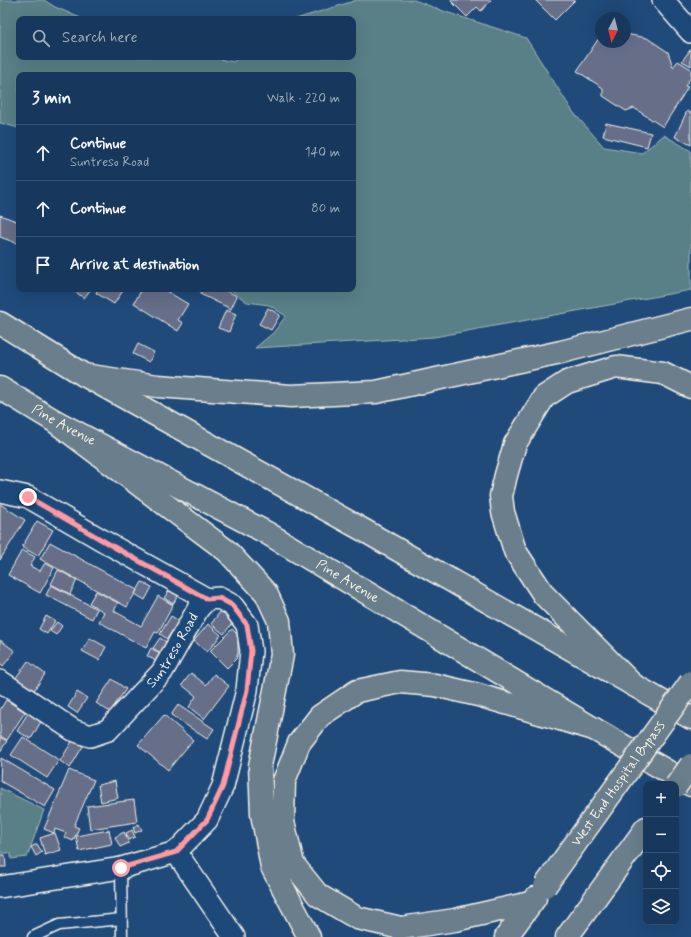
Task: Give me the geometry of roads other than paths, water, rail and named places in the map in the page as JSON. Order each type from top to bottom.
[{"type":"main road","points":[[84,375],[158,386],[291,396],[376,392],[561,352],[691,319]]},
{"type":"main road","points":[[0,323],[84,375],[365,531],[691,718]]},
{"type":"main road","points":[[633,685],[544,595],[515,551],[503,512],[501,496],[515,444],[519,437],[544,397],[567,382],[616,367],[663,372],[691,386]]},
{"type":"main road","name":"Pine Avenue","points":[[0,388],[53,420],[267,533],[594,729],[691,785]]},
{"type":"main road","points":[[53,420],[227,551],[266,592],[279,621],[282,655],[260,766],[262,814],[272,867],[309,937]]},
{"type":"main road","points":[[530,903],[455,920],[401,928],[357,918],[318,895],[293,864],[283,821],[284,781],[299,743],[320,716],[357,691],[400,682],[435,685],[478,695],[594,729]]},
{"type":"main road","name":"West End Hospital Bypass","points":[[506,937],[530,903],[545,886],[691,682]]},
{"type":"main road","points":[[679,782],[691,765]]},
{"type":"main road","points":[[578,927],[643,832]]},
{"type":"street","points":[[663,0],[691,32]]},
{"type":"street","points":[[0,492],[28,497],[207,599]]},
{"type":"street","name":"Suntreso Road","points":[[0,681],[73,730],[90,736],[108,730],[162,672],[198,608],[207,599],[219,598],[232,605],[247,625],[251,651],[247,690],[223,786],[207,820],[176,852],[121,868],[0,887]]},
{"type":"street","points":[[176,852],[234,937]]},
{"type":"lane","points":[[121,868],[122,937]]},
{"type":"lane","points":[[33,937],[59,925],[122,919]]}]
